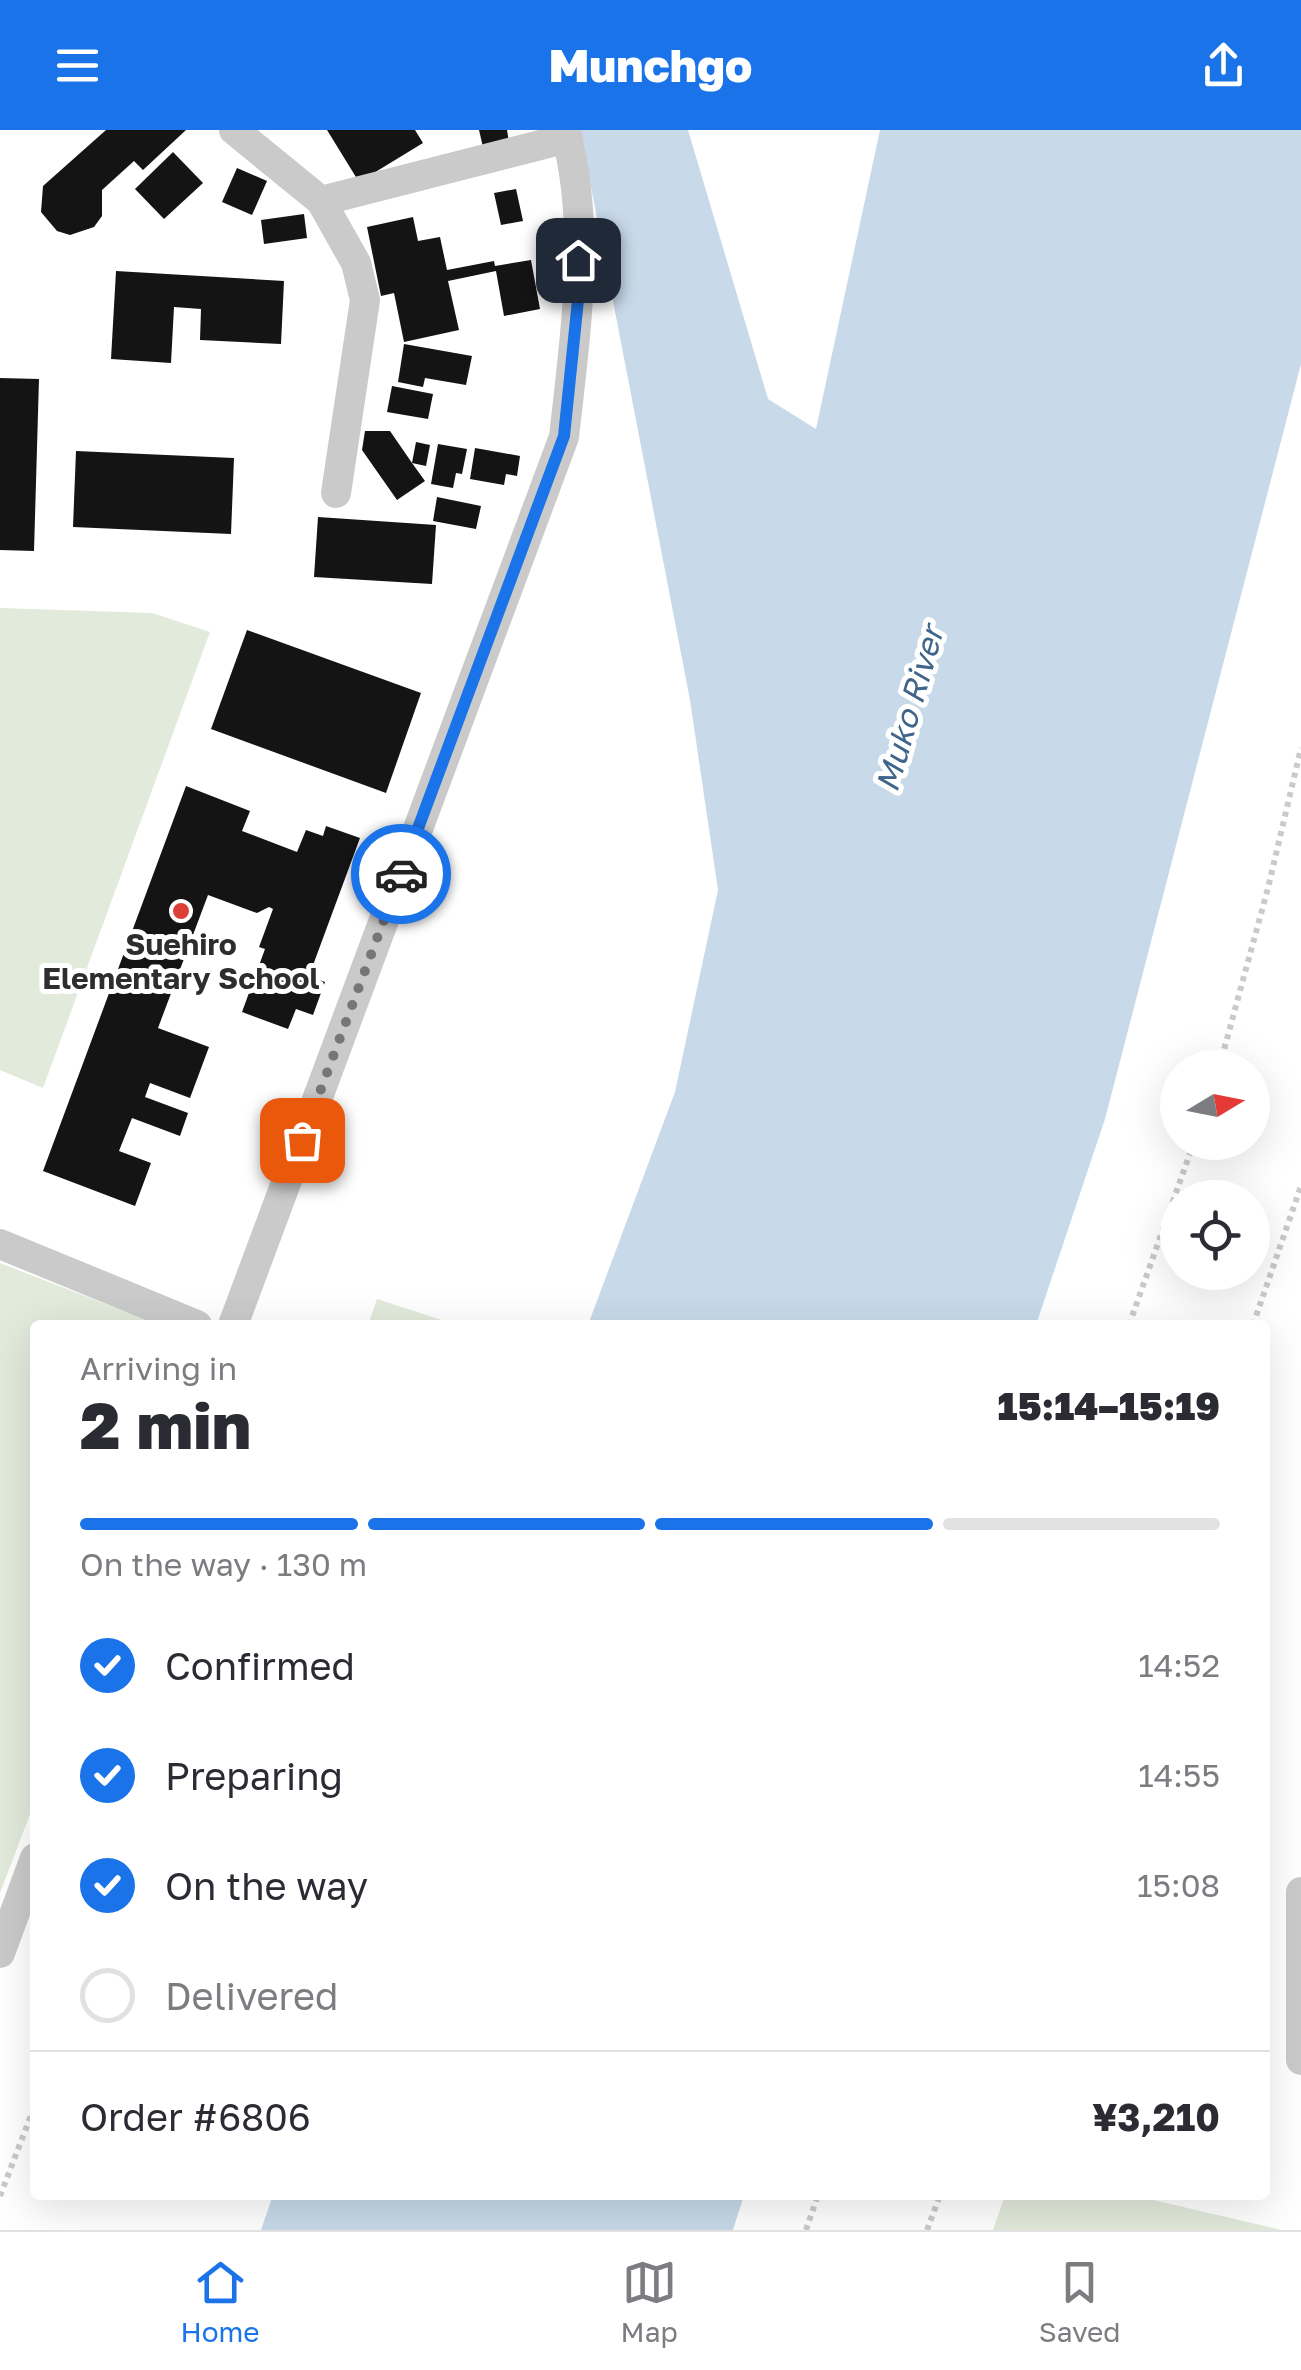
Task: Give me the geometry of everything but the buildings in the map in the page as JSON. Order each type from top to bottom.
[{"type":"street","points":[[234,130],[321,201],[356,264],[366,300],[336,493]]},
{"type":"street","points":[[235,1320],[564,436],[578,300],[578,220],[566,134],[321,201]]},
{"type":"street","points":[[0,1244],[185,1320]]},
{"type":"street","points":[[0,1953],[30,1872]]},
{"type":"street","points":[[1301,1892],[1301,2060]]},
{"type":"path","points":[[1223,1050],[1268,888],[1301,748]]},
{"type":"path","points":[[1130,1320],[1188,1160]]},
{"type":"path","points":[[1255,1320],[1301,1186]]},
{"type":"path","points":[[0,2196],[30,2118]]},
{"type":"path","points":[[806,2230],[816,2200]]},
{"type":"path","points":[[928,2230],[938,2200]]},
{"type":"green space","points":[[0,608],[152,613],[210,632],[43,1088],[0,1070]]},
{"type":"green space","points":[[0,1263],[147,1320],[30,1320],[30,1814],[0,1893]]},
{"type":"green space","points":[[377,1299],[442,1320],[370,1320]]},
{"type":"green space","points":[[1003,2200],[1153,2200],[1282,2230],[993,2230]]},
{"type":"water","name":"Muko River","points":[[580,130],[688,130],[768,399],[816,429],[880,130],[1301,130],[1301,364],[1105,1119],[1038,1320],[590,1320],[675,1092],[718,890],[690,700]]},
{"type":"water","points":[[271,2200],[742,2200],[733,2230],[261,2230]]},
{"type":"way so far","points":[[302,1140],[401,874]]},
{"type":"place","name":"Suehiro Elementary School","points":[[181,911]]},
{"type":"route","points":[[401,874],[564,436],[578,300],[578,260]]}]
